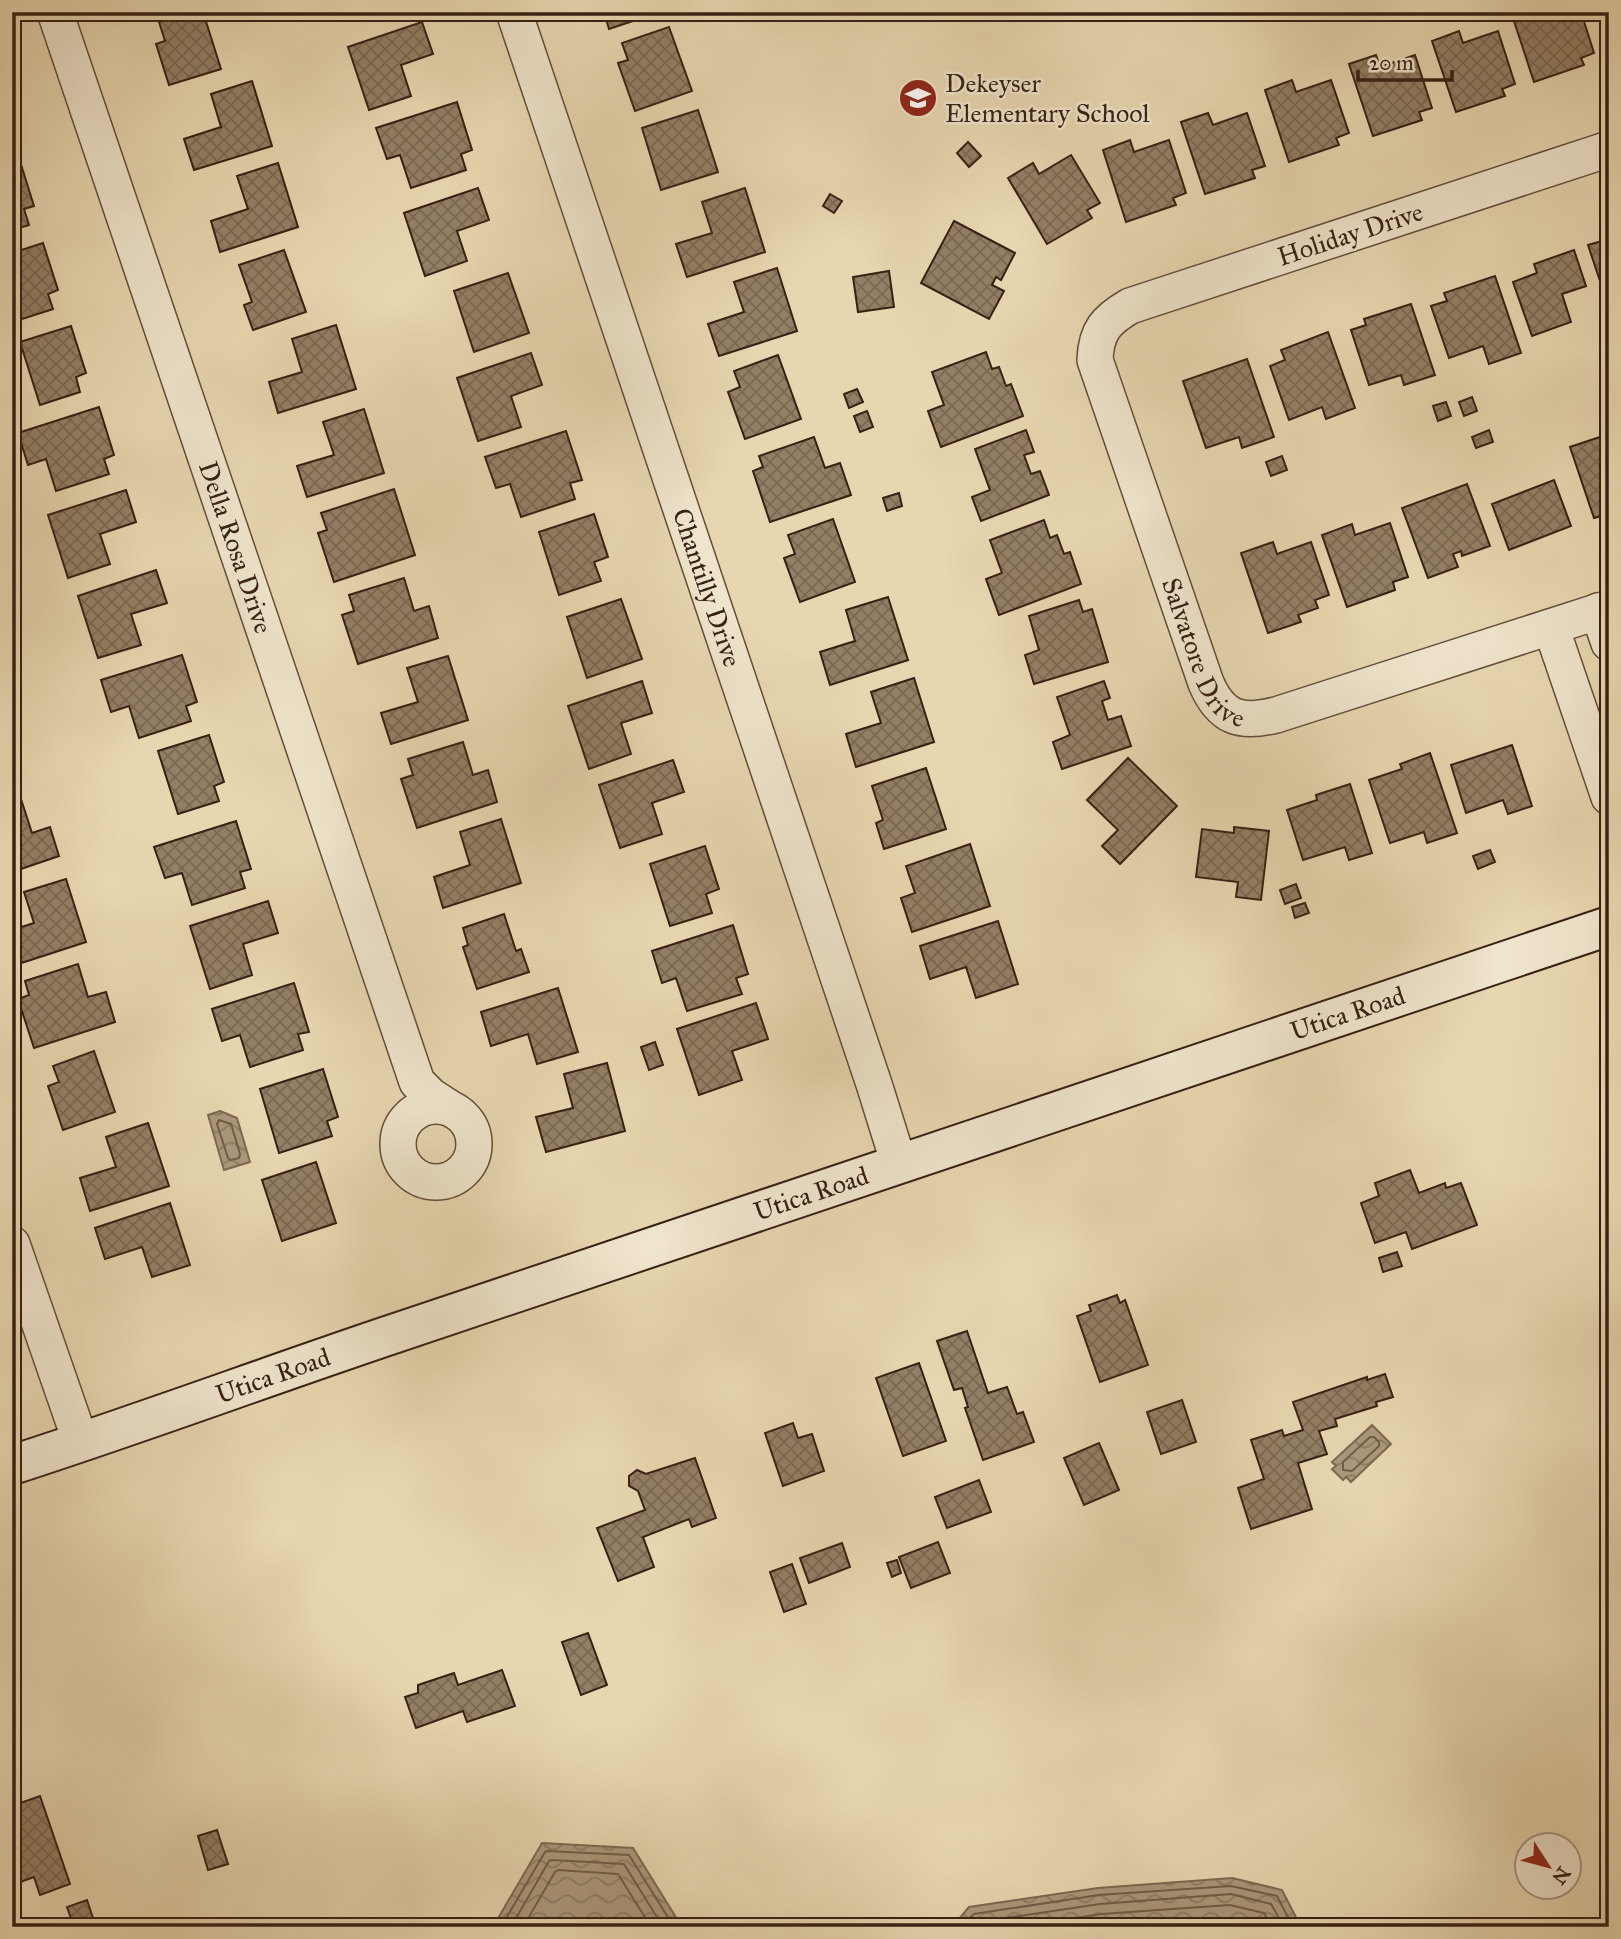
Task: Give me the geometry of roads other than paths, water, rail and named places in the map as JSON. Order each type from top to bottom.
[{"type":"street","name":"Della Rosa Drive","points":[[55,12],[417,1082]]},
{"type":"street","name":"Chantilly Drive","points":[[514,12],[899,1164]]},
{"type":"street","name":"Holiday Drive","points":[[1100,333],[1107,322],[1130,306],[1609,149]]},
{"type":"street","name":"Salvatore Drive","points":[[1100,333],[1095,348],[1098,372],[1206,683],[1221,709],[1233,716],[1260,720],[1551,627],[1605,621]]},
{"type":"street","points":[[1551,627],[1609,797]]},
{"type":"street","name":"Utica Road","points":[[12,1465],[325,1357],[1609,926]]},
{"type":"street","points":[[417,1082],[430,1096],[448,1108]]},
{"type":"street","points":[[403,1124],[412,1114],[436,1105],[460,1113],[474,1133],[473,1158],[457,1177],[432,1183],[410,1172],[401,1161],[398,1136],[403,1124],[413,1103],[417,1082]]},
{"type":"street","points":[[12,1244],[80,1443]]},
{"type":"water","points":[[220,1111],[237,1118],[250,1162],[224,1170],[208,1115]]},
{"type":"water","points":[[1372,1425],[1391,1444],[1351,1482],[1346,1477],[1343,1480],[1332,1469],[1336,1466],[1332,1462]]},
{"type":"water","points":[[542,1843],[633,1848],[682,1927],[493,1927]]},
{"type":"water","points":[[1232,1878],[1282,1890],[1301,1927],[952,1927],[969,1907],[1098,1888]]},
{"type":"place","name":"Dekeyser Elementary School","points":[[918,98]]}]
